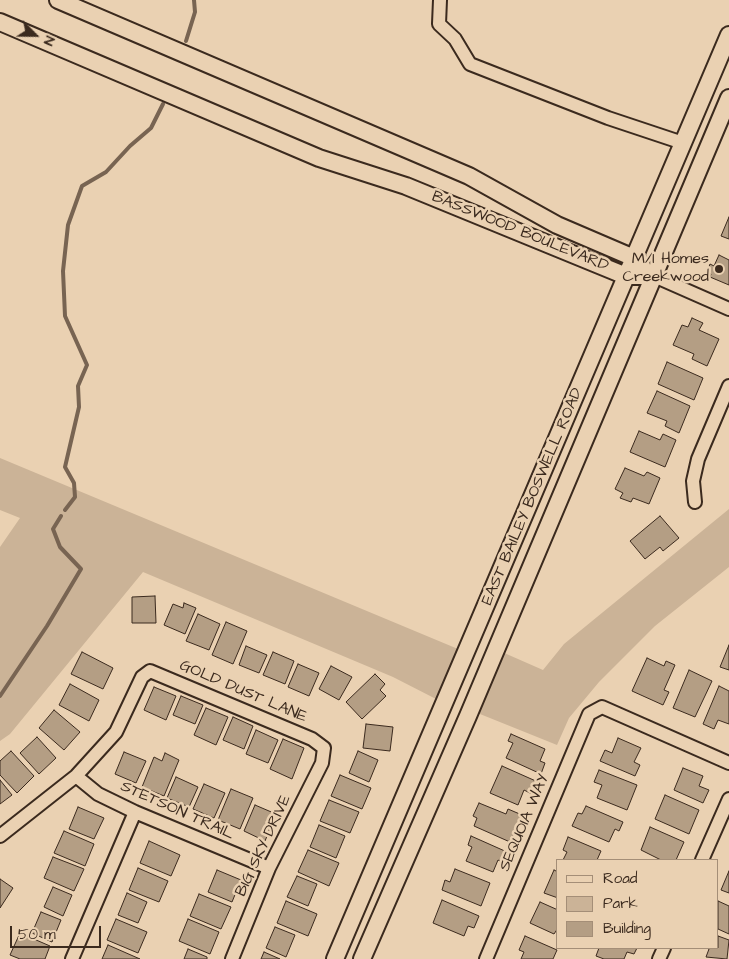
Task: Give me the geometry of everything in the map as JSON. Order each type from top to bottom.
[{"type":"main road","name":"BASSWOOD BOULEVARD","points":[[58,0],[453,169],[557,225],[634,258],[654,276]]},
{"type":"main road","name":"BASSWOOD BOULEVARD","points":[[0,22],[302,151],[420,191],[626,276],[654,276]]},
{"type":"main road","name":"EAST BAILEY BOSWELL ROAD","points":[[335,959],[729,35]]},
{"type":"main road","name":"EAST BAILEY BOSWELL ROAD","points":[[362,959],[468,716],[654,276],[726,115],[729,98]]},
{"type":"main road","points":[[700,103],[726,115]]},
{"type":"street","points":[[440,0],[438,24],[456,39],[470,64],[608,118],[683,143]]},
{"type":"street","points":[[654,276],[729,309]]},
{"type":"street","points":[[695,502],[693,481],[698,459],[729,386]]},
{"type":"street","name":"GOLD DUST LANE","points":[[76,776],[116,732],[146,672],[154,672],[295,731],[318,742],[324,748]]},
{"type":"street","name":"SEQUOIA WAY","points":[[486,959],[589,714],[602,707],[729,763]]},
{"type":"street","name":"BIG SKY DRIVE","points":[[232,959],[269,868],[322,763],[325,754],[324,748]]},
{"type":"street","points":[[0,836],[76,776]]},
{"type":"street","name":"STETSON TRAIL","points":[[76,776],[98,794],[135,812],[269,868]]},
{"type":"street","points":[[702,859],[729,799]]},
{"type":"street","points":[[72,959],[135,812]]},
{"type":"green space","points":[[0,458],[458,649],[438,700],[393,677],[143,572],[10,734],[0,741],[0,547],[20,518],[0,510]]},
{"type":"green space","points":[[729,509],[729,567],[655,626],[599,682],[569,718],[557,745],[475,712],[502,652],[543,670],[564,644]]},
{"type":"building","points":[[729,217],[729,239],[721,236]]},
{"type":"building","name":"M/I Homes Creekwood","points":[[719,255],[729,260],[729,285],[710,277],[711,274],[707,272],[710,264],[714,266]]},
{"type":"building","points":[[692,318],[703,323],[699,330],[719,339],[707,366],[692,359],[694,354],[673,345],[682,325],[688,327]]},
{"type":"building","points":[[667,362],[703,378],[694,400],[658,384]]},
{"type":"building","points":[[657,391],[690,406],[679,433],[665,426],[667,421],[647,413]]},
{"type":"building","points":[[639,431],[660,440],[663,434],[676,440],[665,467],[630,452]]},
{"type":"building","points":[[625,468],[644,476],[647,472],[660,478],[649,504],[633,498],[631,502],[620,498],[623,493],[615,489]]},
{"type":"building","points":[[660,516],[679,538],[663,551],[660,547],[645,559],[630,541]]},
{"type":"building","points":[[155,596],[156,623],[132,623],[132,597]]},
{"type":"building","points":[[184,603],[196,608],[185,634],[164,625],[173,604],[183,608]]},
{"type":"building","points":[[198,614],[220,624],[209,650],[186,641]]},
{"type":"building","points":[[226,622],[247,631],[233,664],[212,655]]},
{"type":"building","points":[[729,645],[729,670],[720,667]]},
{"type":"building","points":[[246,646],[267,655],[259,673],[239,665]]},
{"type":"building","points":[[82,652],[113,668],[103,689],[71,674]]},
{"type":"building","points":[[273,652],[294,661],[285,684],[263,675]]},
{"type":"building","points":[[647,658],[664,666],[666,661],[675,665],[664,690],[669,692],[663,705],[632,691]]},
{"type":"building","points":[[298,664],[319,673],[309,696],[288,687]]},
{"type":"building","points":[[331,666],[352,677],[339,700],[319,689]]},
{"type":"building","points":[[689,670],[712,681],[695,717],[673,708]]},
{"type":"building","points":[[375,674],[385,684],[380,690],[386,696],[362,719],[346,702]]},
{"type":"building","points":[[70,684],[99,700],[89,721],[59,705]]},
{"type":"building","points":[[719,686],[729,691],[729,724],[718,720],[714,729],[703,724]]},
{"type":"building","points":[[154,687],[176,696],[166,720],[144,710]]},
{"type":"building","points":[[181,696],[203,705],[195,724],[173,715]]},
{"type":"building","points":[[206,708],[228,717],[216,745],[194,735]]},
{"type":"building","points":[[54,710],[80,732],[64,750],[39,728]]},
{"type":"building","points":[[233,717],[253,726],[244,749],[223,740]]},
{"type":"building","points":[[366,724],[393,727],[390,751],[363,748]]},
{"type":"building","points":[[256,730],[278,740],[268,763],[246,754]]},
{"type":"building","points":[[511,734],[545,749],[540,761],[545,763],[541,774],[506,758],[513,743],[508,741]]},
{"type":"building","points":[[37,737],[56,758],[39,774],[20,753]]},
{"type":"building","points":[[618,738],[641,748],[634,762],[640,765],[635,776],[600,761],[605,750],[612,753]]},
{"type":"building","points":[[283,739],[304,748],[292,779],[270,769]]},
{"type":"building","points":[[11,751],[34,776],[17,793],[0,775],[0,761]]},
{"type":"building","points":[[358,751],[378,760],[369,782],[349,773]]},
{"type":"building","points":[[124,752],[146,761],[136,783],[115,774]]},
{"type":"building","points":[[165,753],[179,760],[164,796],[142,787],[154,757],[162,761]]},
{"type":"building","points":[[502,766],[538,782],[532,794],[524,790],[518,805],[490,793]]},
{"type":"building","points":[[683,768],[703,776],[699,786],[709,790],[703,803],[674,790]]},
{"type":"building","points":[[599,770],[637,785],[627,810],[597,798],[602,785],[594,782]]},
{"type":"building","points":[[340,775],[371,788],[362,809],[331,796]]},
{"type":"building","points":[[176,777],[198,787],[189,807],[167,798]]},
{"type":"building","points":[[0,780],[12,795],[0,804]]},
{"type":"building","points":[[204,784],[225,793],[214,818],[193,809]]},
{"type":"building","points":[[231,789],[253,798],[240,829],[218,820]]},
{"type":"building","points":[[665,795],[699,810],[689,834],[655,819]]},
{"type":"building","points":[[329,800],[359,812],[350,833],[320,821]]},
{"type":"building","points":[[479,803],[506,814],[508,809],[522,815],[510,842],[474,826],[477,818],[473,816]]},
{"type":"building","points":[[255,805],[276,814],[265,841],[244,831]]},
{"type":"building","points":[[586,806],[623,822],[619,831],[615,829],[609,842],[572,826],[578,813],[582,814]]},
{"type":"building","points":[[78,807],[104,818],[94,839],[69,829]]},
{"type":"building","points":[[319,825],[345,836],[336,858],[310,847]]},
{"type":"building","points":[[650,827],[684,842],[676,859],[659,859],[641,850]]},
{"type":"building","points":[[64,831],[94,844],[85,866],[54,853]]},
{"type":"building","points":[[471,836],[507,852],[502,862],[498,860],[493,872],[466,861],[472,847],[468,845]]},
{"type":"building","points":[[568,837],[601,851],[597,859],[564,859],[567,852],[563,850]]},
{"type":"building","points":[[149,841],[180,855],[171,876],[140,863]]},
{"type":"building","points":[[308,850],[339,863],[329,886],[298,872]]},
{"type":"building","points":[[53,857],[84,869],[74,891],[44,878]]},
{"type":"building","points":[[138,868],[168,881],[159,902],[129,890]]},
{"type":"building","points":[[455,869],[490,883],[481,906],[442,890],[445,880],[450,882]]},
{"type":"building","points":[[217,870],[241,880],[232,902],[208,892]]},
{"type":"building","points":[[554,870],[556,871],[556,897],[544,893]]},
{"type":"building","points":[[729,871],[729,893],[721,890]]},
{"type":"building","points":[[297,876],[317,884],[308,906],[287,897]]},
{"type":"building","points":[[0,879],[13,888],[0,908]]},
{"type":"building","points":[[53,887],[72,895],[63,916],[44,907]]},
{"type":"building","points":[[127,893],[147,902],[138,923],[118,915]]},
{"type":"building","points":[[199,894],[231,907],[221,929],[190,916]]},
{"type":"building","points":[[442,900],[479,916],[474,928],[468,926],[464,936],[433,923]]},
{"type":"building","points":[[286,901],[317,914],[308,936],[277,923]]},
{"type":"building","points":[[719,901],[729,906],[729,934],[719,929]]},
{"type":"building","points":[[540,902],[556,909],[556,931],[554,934],[530,923]]},
{"type":"building","points":[[41,912],[61,920],[52,942],[32,933]]},
{"type":"building","points":[[116,919],[147,932],[138,953],[107,940]]},
{"type":"building","points":[[188,919],[219,932],[210,954],[179,941]]},
{"type":"building","points":[[275,927],[295,935],[286,957],[266,948]]},
{"type":"building","points":[[20,933],[50,946],[45,959],[20,959],[10,955]]},
{"type":"building","points":[[525,936],[557,950],[553,959],[521,959],[524,952],[519,950]]},
{"type":"building","points":[[719,936],[729,940],[727,959],[706,957],[709,949],[719,949]]},
{"type":"building","points":[[108,945],[140,959],[102,959]]},
{"type":"building","points":[[188,949],[207,957],[207,959],[184,959]]},
{"type":"building","points":[[599,949],[636,949],[634,954],[627,952],[624,959],[604,959],[596,956]]},
{"type":"building","points":[[264,952],[280,959],[261,959]]},
{"type":"waterway","points":[[186,41],[195,12],[194,0]]},
{"type":"waterway","points":[[65,510],[75,497],[74,483],[65,467],[79,407],[78,386],[87,365],[65,316],[63,271],[68,225],[82,186],[106,172],[130,146],[151,128],[163,104]]},
{"type":"waterway","points":[[0,696],[47,626],[81,569],[60,547],[53,529],[61,516]]},
{"type":"place","name":"M/I Homes Creekwood","points":[[719,269]]}]
